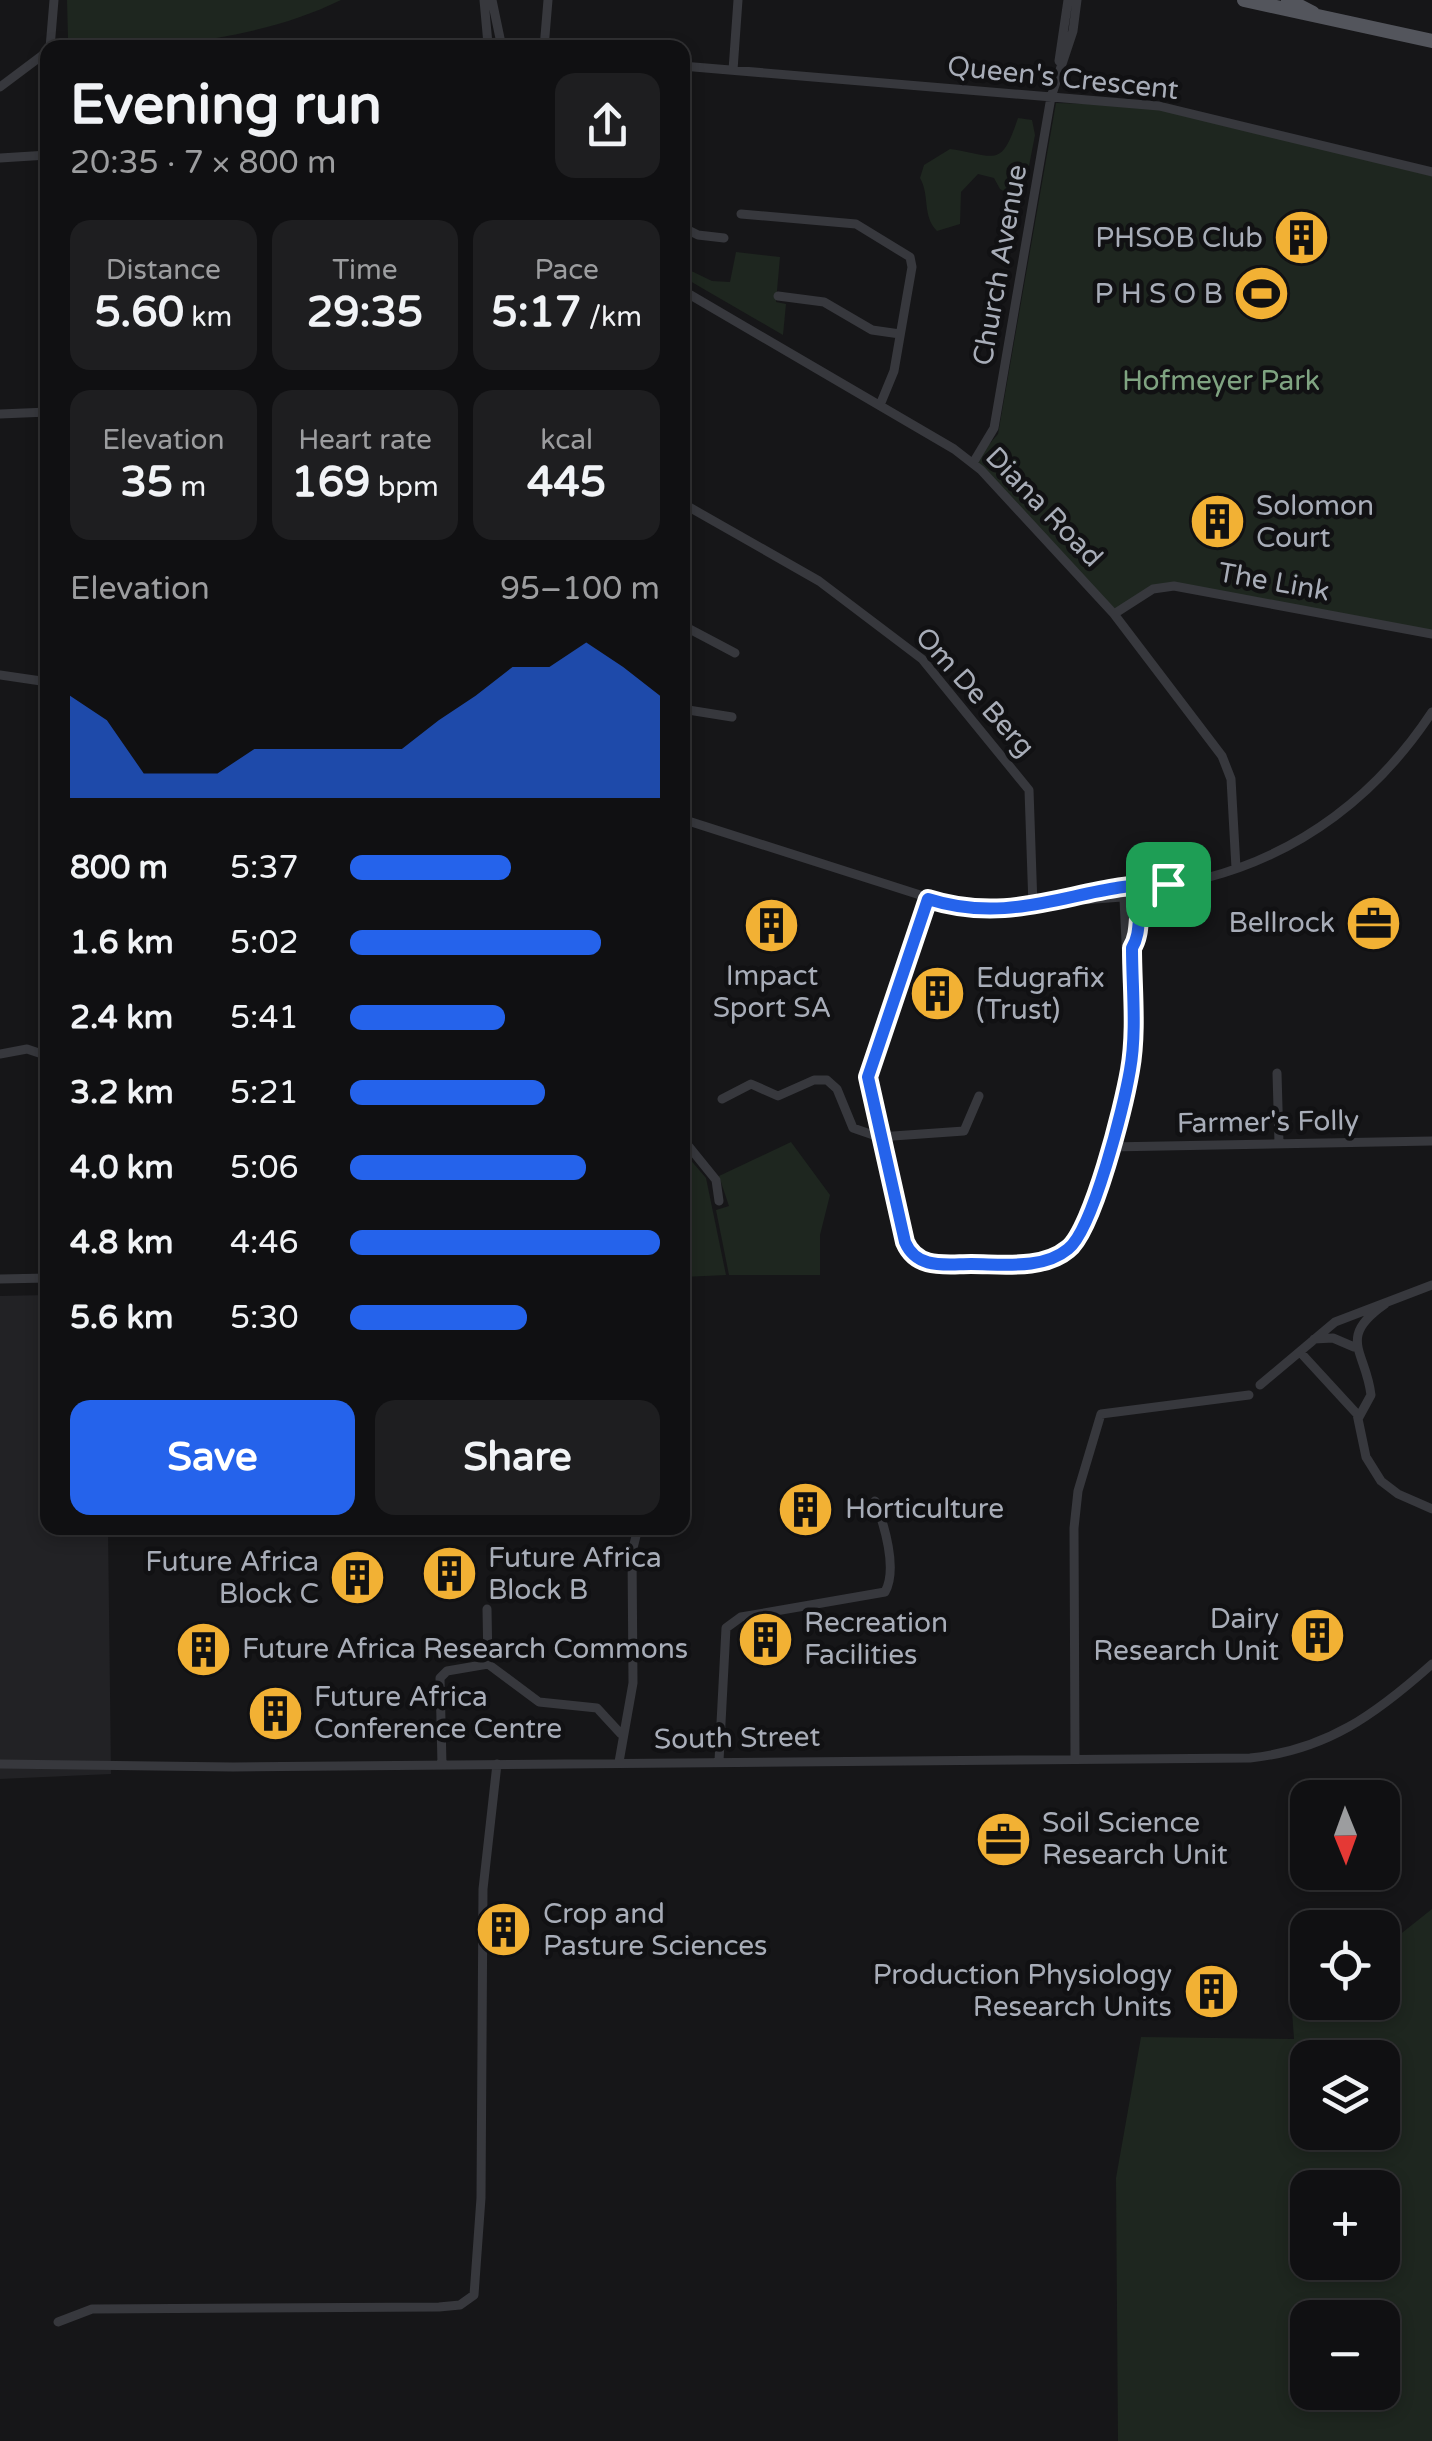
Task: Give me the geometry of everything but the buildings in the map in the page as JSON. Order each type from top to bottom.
[{"type":"main road","points":[[1244,0],[1296,14],[1313,13]]},
{"type":"main road","points":[[1288,0],[1313,13],[1432,41]]},
{"type":"street","points":[[50,40],[54,0]]},
{"type":"street","points":[[484,0],[486,40]]},
{"type":"street","points":[[492,0],[503,40]]},
{"type":"street","points":[[545,40],[548,0]]},
{"type":"street","points":[[732,70],[738,0]]},
{"type":"street","name":"Church Avenue","points":[[973,463],[994,428],[1068,0]]},
{"type":"street","name":"Church Avenue","points":[[1059,68],[1073,31],[1078,0]]},
{"type":"street","points":[[0,87],[40,56]]},
{"type":"street","name":"Queen's Crescent","points":[[690,67],[1166,108],[1432,172]]},
{"type":"street","points":[[0,158],[40,156]]},
{"type":"street","points":[[740,214],[860,225],[908,254],[912,268],[894,371],[880,405]]},
{"type":"street","points":[[690,230],[724,238]]},
{"type":"street","name":"Diana Road","points":[[690,295],[973,463],[1022,511],[1114,614],[1227,766],[1236,868]]},
{"type":"street","points":[[778,296],[822,302],[872,330],[900,334]]},
{"type":"street","points":[[0,410],[40,412]]},
{"type":"street","name":"Om De Berg","points":[[690,508],[819,581],[922,659],[1028,790],[1033,906]]},
{"type":"street","name":"The Link","points":[[1114,614],[1144,594],[1174,586],[1432,634]]},
{"type":"street","points":[[690,629],[735,653]]},
{"type":"street","points":[[0,675],[40,681]]},
{"type":"street","points":[[1127,894],[1236,868],[1300,840],[1364,796],[1432,712]]},
{"type":"street","points":[[690,713],[732,717]]},
{"type":"street","points":[[690,822],[964,909],[1033,906],[1145,892],[1168,884]]},
{"type":"street","points":[[1129,948],[1145,892]]},
{"type":"street","points":[[928,899],[870,1066],[870,1096],[906,1247],[921,1261],[940,1264],[1026,1264],[1064,1252],[1087,1223],[1109,1146],[1130,1068],[1127,894]]},
{"type":"street","points":[[0,1054],[27,1050],[40,1054]]},
{"type":"street","points":[[1277,1073],[1279,1143]]},
{"type":"street","points":[[722,1099],[751,1084],[778,1096],[814,1080],[827,1080],[837,1089],[853,1128],[879,1137],[966,1130],[980,1096]]},
{"type":"street","name":"Farmer's Folly","points":[[1109,1146],[1431,1140]]},
{"type":"street","points":[[690,1148],[716,1180],[719,1201]]},
{"type":"street","points":[[0,1279],[40,1278]]},
{"type":"street","points":[[1260,1385],[1347,1315],[1432,1285]]},
{"type":"street","points":[[1358,1417],[1371,1395],[1354,1347],[1362,1325],[1395,1297]]},
{"type":"street","points":[[1313,1339],[1333,1338],[1354,1347]]},
{"type":"street","points":[[1300,1352],[1358,1417],[1366,1457],[1381,1480],[1398,1494],[1432,1509]]},
{"type":"street","points":[[1075,1759],[1074,1528],[1078,1491],[1101,1414],[1249,1395]]},
{"type":"street","points":[[719,1761],[726,1628],[741,1617],[886,1590],[886,1535],[875,1501]]},
{"type":"street","points":[[619,1762],[633,1683],[632,1552],[636,1535]]},
{"type":"street","points":[[487,1609],[488,1664]]},
{"type":"street","points":[[442,1765],[441,1675],[488,1664],[539,1702],[598,1708],[621,1734]]},
{"type":"street","name":"South Street","points":[[0,1764],[442,1765],[1238,1758],[1298,1750],[1336,1737],[1370,1716],[1432,1664]]},
{"type":"street","points":[[58,2322],[92,2309],[440,2306],[460,2305],[474,2295],[482,2198],[483,1889],[497,1764]]},
{"type":"shaded area","points":[[40,1295],[40,1535],[108,1535],[111,1774],[0,1779],[0,1296]]},
{"type":"green space","points":[[67,0],[341,0],[278,24],[198,40],[68,38]]},
{"type":"green space","name":"Hofmeyer Park","points":[[1056,103],[1152,106],[1432,172],[1432,630],[1161,587],[1114,614],[973,463],[998,434]]},
{"type":"green space","points":[[1018,118],[1032,120],[1035,135],[1022,202],[1000,189],[994,178],[978,174],[961,192],[960,224],[937,231],[929,219],[920,178],[924,165],[950,149],[988,156],[1001,152]]},
{"type":"green space","points":[[736,252],[780,257],[776,302],[786,304],[783,335],[690,281],[690,270],[712,281],[730,282]]},
{"type":"green space","points":[[791,1142],[830,1195],[820,1235],[820,1275],[729,1275],[716,1210],[729,1206],[719,1176]]},
{"type":"green space","points":[[690,1159],[706,1178],[726,1275],[690,1277]]},
{"type":"green space","points":[[1432,1909],[1432,2441],[1118,2441],[1116,2178],[1141,2037],[1294,2039],[1293,2020],[1400,2020],[1400,1934]]},
{"type":"place","name":"PHSOB Club","points":[[1302,238]]},
{"type":"place","name":"P H S O B","points":[[1262,294]]},
{"type":"place","name":"Solomon Court","points":[[1217,522]]},
{"type":"place","name":"Bellrock","points":[[1374,923]]},
{"type":"place","name":"Impact Sport SA","points":[[772,925]]},
{"type":"place","name":"Edugrafix (Trust)","points":[[937,994]]},
{"type":"place","name":"Horticulture","points":[[806,1509]]},
{"type":"place","name":"Future Africa Block B","points":[[449,1574]]},
{"type":"place","name":"Future Africa Block C","points":[[358,1578]]},
{"type":"place","name":"Dairy Research Unit","points":[[1318,1635]]},
{"type":"place","name":"Recreation Facilities","points":[[765,1639]]},
{"type":"place","name":"Future Africa Research Commons","points":[[203,1649]]},
{"type":"place","name":"Future Africa Conference Centre","points":[[275,1713]]},
{"type":"place","name":"Soil Science Research Unit","points":[[1003,1839]]},
{"type":"place","name":"Crop and Pasture Sciences","points":[[504,1930]]},
{"type":"place","name":"Production Physiology Research Units","points":[[1211,1991]]},
{"type":"route","points":[[1168,884],[1145,892],[1139,902],[1139,934],[1132,948],[1130,1068],[1092,1210],[1080,1236],[1064,1252],[1026,1264],[929,1264],[912,1256],[905,1242],[871,1104],[868,1077],[872,1055],[928,899],[964,909],[998,910],[1168,884]]}]
